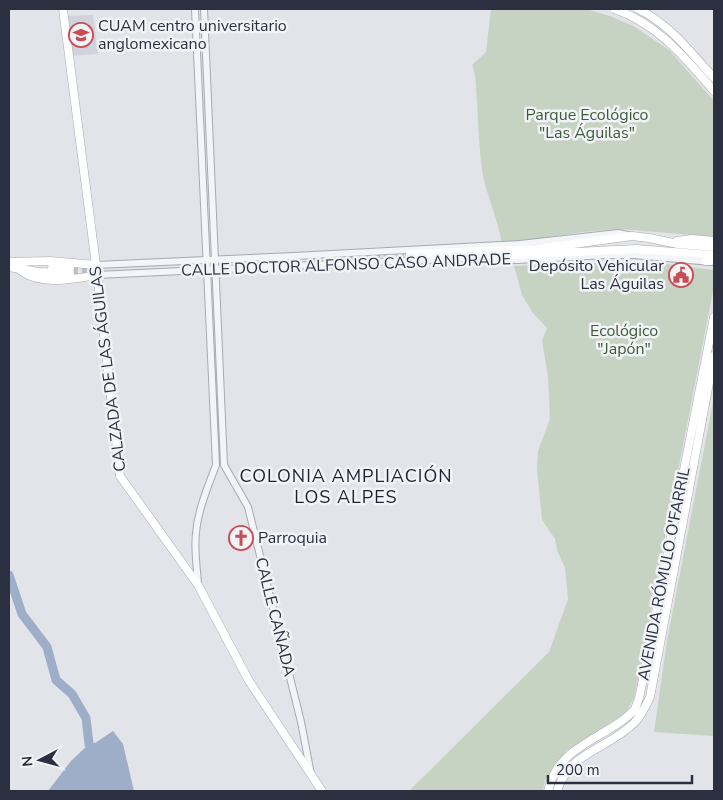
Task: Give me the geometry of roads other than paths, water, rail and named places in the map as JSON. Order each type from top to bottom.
[{"type":"main road","name":"CALZADA DE LAS ÁGUILAS","points":[[63,9],[96,265],[118,471],[124,483],[178,554],[198,585],[249,682],[322,791]]},
{"type":"main road","points":[[614,9],[637,18],[668,41],[714,91]]},
{"type":"main road","points":[[638,9],[648,14],[671,32],[714,78]]},
{"type":"main road","points":[[632,236],[672,242],[712,254],[636,249],[516,256],[410,256],[537,249],[632,236]]},
{"type":"main road","points":[[672,242],[692,239],[714,241]]},
{"type":"main road","points":[[10,264],[50,261],[96,265]]},
{"type":"main road","points":[[10,264],[25,274],[52,280],[97,275]]},
{"type":"main road","points":[[10,264],[70,271],[20,270]]},
{"type":"main road","name":"AVENIDA RÓMULO O'FARRIL","points":[[548,791],[553,774],[563,760],[573,751],[628,716],[635,708],[640,694],[712,338],[714,317]]},
{"type":"main road","name":"AVENIDA RÓMULO O'FARRIL","points":[[557,791],[560,780],[570,767],[633,724],[643,712],[650,697],[714,356]]},
{"type":"street","points":[[195,9],[216,465],[201,507],[196,532],[195,553],[198,585]]},
{"type":"street","points":[[204,9],[220,388],[212,388]]},
{"type":"street","name":"CALLE DOCTOR ALFONSO CASO ANDRADE","points":[[96,265],[520,244],[618,233],[632,236]]},
{"type":"street","name":"CALLE DOCTOR ALFONSO CASO ANDRADE","points":[[97,275],[215,268],[473,258],[538,259],[576,254]]},
{"type":"street","name":"CALLE CAÑADA","points":[[220,388],[224,465],[248,507],[301,722],[311,775]]},
{"type":"water","points":[[113,731],[123,744],[134,791],[48,791],[71,761],[89,744],[95,743]]},
{"type":"waterway","points":[[9,575],[22,614],[47,647],[56,680],[72,694],[86,718],[89,744],[95,752]]},
{"type":"tunnel","points":[[312,258],[410,254]]},
{"type":"tunnel","points":[[70,268],[93,267]]},
{"type":"tunnel","points":[[70,273],[93,272]]},
{"type":"place","name":"CUAM centro universitario anglomexicano","points":[[81,35]]},
{"type":"place","name":"Depósito Vehicular Las Águilas","points":[[681,275]]},
{"type":"place","name":"Parroquia","points":[[241,538]]},
{"type":"district","name":"COLONIA AMPLIACIÓN LOS ALPES","points":[[346,486]]},
{"type":"park label","name":"Parque Ecológico \"Las Águilas\"","points":[[587,124]]},
{"type":"park label","name":"Ecológico \"Japón\"","points":[[624,340]]}]
